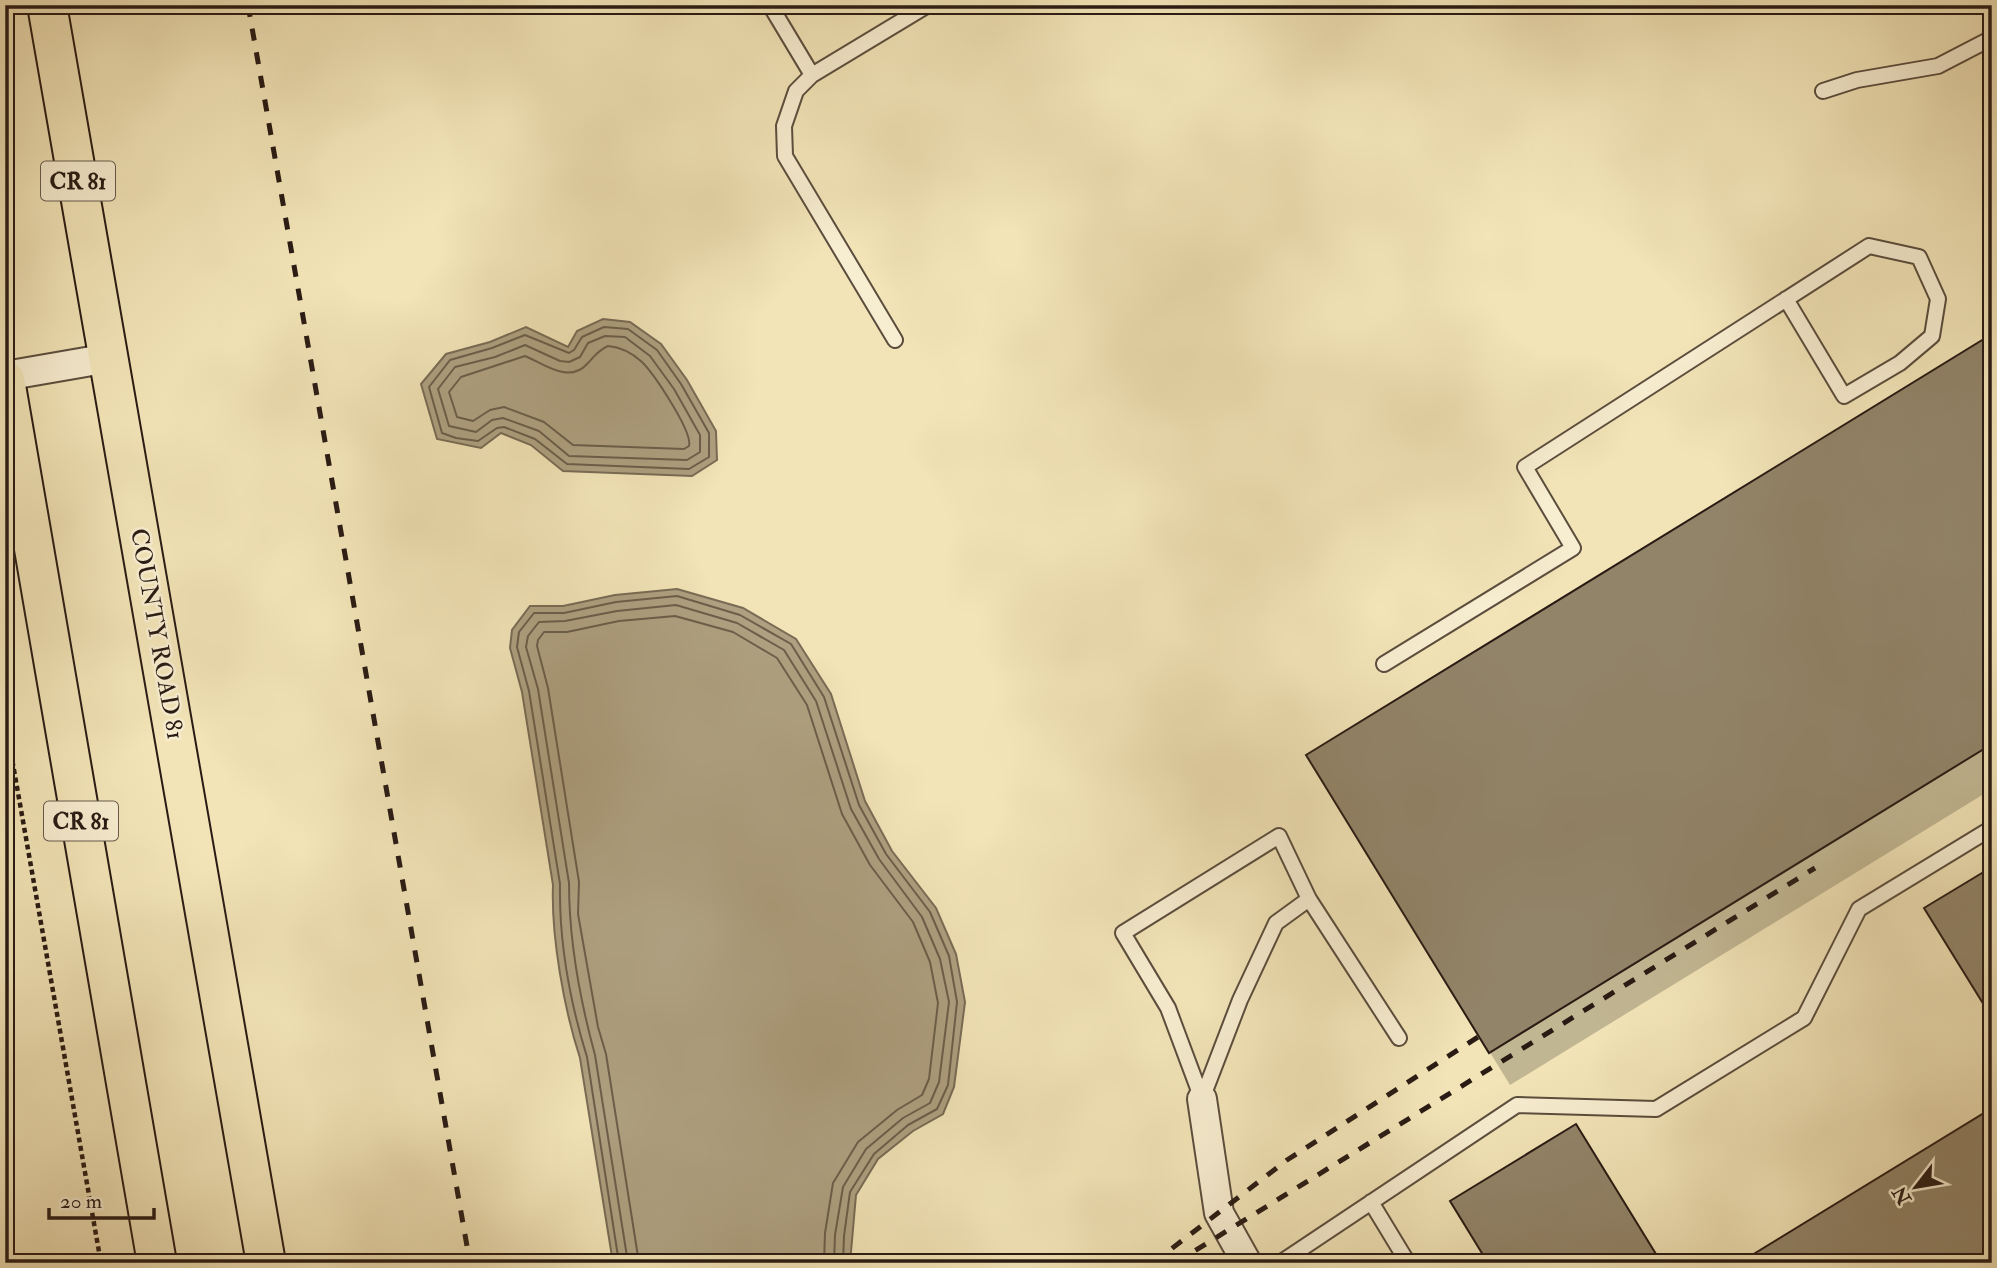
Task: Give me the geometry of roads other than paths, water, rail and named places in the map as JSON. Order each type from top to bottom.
[{"type":"highway","name":"COUNTY ROAD 81","points":[[47,5],[266,1263]]},
{"type":"highway","name":"CR 81","points":[[5,378],[158,1263]]},
{"type":"street","points":[[5,378],[109,358]]},
{"type":"street","points":[[1202,1098],[1219,1213],[1247,1263]]},
{"type":"lane","points":[[770,5],[812,75]]},
{"type":"lane","points":[[895,340],[785,156],[784,126],[796,91],[812,75],[928,5]]},
{"type":"lane","points":[[1823,91],[1857,80],[1938,66],[1992,38]]},
{"type":"lane","points":[[1384,664],[1573,548],[1525,467],[1786,299],[1869,246],[1919,257],[1938,299],[1932,337],[1900,363],[1844,396],[1786,299]]},
{"type":"lane","points":[[1280,1263],[1517,1105],[1656,1109],[1804,1018],[1859,909],[1992,828]]},
{"type":"lane","points":[[1202,1098],[1168,1008],[1123,933],[1279,836],[1309,899],[1399,1038]]},
{"type":"lane","points":[[1202,1098],[1240,1000],[1276,923],[1309,899]]},
{"type":"lane","points":[[1371,1202],[1408,1263]]},
{"type":"water","points":[[603,319],[630,322],[661,344],[687,380],[716,431],[717,460],[692,476],[563,471],[531,445],[501,433],[481,448],[437,439],[421,384],[446,354],[490,342],[526,327],[568,347],[577,331]]},
{"type":"water","points":[[677,589],[743,608],[796,639],[831,694],[865,801],[892,851],[936,908],[956,954],[965,1002],[954,1087],[943,1114],[913,1131],[878,1159],[856,1195],[850,1263],[613,1263],[580,1058],[560,972],[554,927],[553,885],[522,692],[510,648],[512,630],[530,606],[563,606],[615,595]]},
{"type":"railway","points":[[248,5],[470,1263]]},
{"type":"railway","points":[[1175,1263],[1815,868]]},
{"type":"railway","points":[[1153,1263],[1287,1160],[1478,1037]]}]
